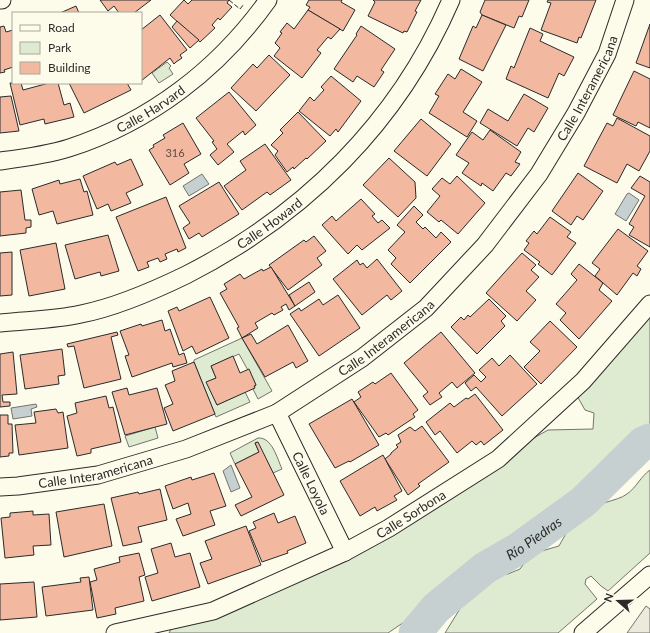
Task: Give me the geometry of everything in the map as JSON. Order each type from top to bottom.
[{"type":"street","name":"Calle Harvard","points":[[0,161],[68,148],[142,116],[170,98],[208,69],[230,48],[268,0]]},
{"type":"street","name":"Calle Howard","points":[[0,324],[81,314],[150,293],[215,260],[279,219],[334,171],[374,128],[410,78],[438,30],[451,0]]},
{"type":"street","name":"Calle Interamericana","points":[[0,487],[98,475],[186,449],[277,413],[362,358],[426,308],[485,245],[539,174],[576,113],[607,54],[625,0]]},
{"type":"street","name":"Calle Sorbona","points":[[115,633],[213,611],[345,552],[389,528],[498,459],[583,381],[650,304]]},
{"type":"street","name":"Calle Loyola","points":[[277,413],[345,552]]},
{"type":"street","points":[[582,633],[650,575]]},
{"type":"green space","points":[[167,62],[171,66],[169,68],[173,74],[159,83],[152,73]]},
{"type":"green space","points":[[650,307],[650,448],[637,457],[615,488],[604,496],[569,505],[529,533],[474,564],[468,576],[460,584],[444,586],[430,595],[407,620],[388,633],[169,633],[179,614],[227,612],[548,430],[593,429],[594,413],[585,410],[576,394]]},
{"type":"green space","points":[[242,338],[272,391],[258,399],[253,389],[256,385],[239,354],[211,366],[216,378],[207,382],[217,405],[245,392],[250,402],[216,417],[194,360]]},
{"type":"green space","points":[[155,427],[158,438],[129,447],[125,436]]},
{"type":"green space","points":[[258,438],[267,441],[270,444],[282,469],[273,473],[257,442],[255,443],[259,452],[235,464],[230,453]]},
{"type":"green space","points":[[650,470],[650,553],[608,591],[591,576],[586,579],[585,584],[597,599],[558,633],[445,633],[474,586],[495,575],[508,574],[520,569],[531,554],[559,546],[568,530],[578,518],[597,506],[625,495],[633,489]]},
{"type":"shaded area","points":[[202,174],[209,184],[189,196],[183,186]]},
{"type":"shaded area","points":[[629,193],[639,200],[626,221],[615,214]]},
{"type":"shaded area","points":[[36,404],[37,407],[31,409],[32,416],[13,419],[11,408]]},
{"type":"shaded area","points":[[231,465],[240,488],[231,492],[223,471]]},
{"type":"shaded area","points":[[646,606],[650,609],[650,633],[627,633]]},
{"type":"building","points":[[100,0],[151,0],[135,12],[118,12],[114,6],[108,11]]},
{"type":"building","points":[[184,0],[188,4],[192,0],[229,0],[227,3],[232,7],[220,20],[218,18],[212,25],[215,28],[200,42],[170,15]]},
{"type":"building","points":[[309,0],[342,0],[341,2],[355,10],[343,31],[308,10],[310,7],[306,5]]},
{"type":"building","points":[[373,0],[421,0],[407,32],[404,31],[403,33],[368,16],[375,2]]},
{"type":"building","points":[[485,0],[529,0],[522,17],[519,16],[514,28],[482,15],[480,12]]},
{"type":"building","points":[[548,0],[596,0],[581,38],[579,37],[577,43],[541,30],[551,3],[547,2]]},
{"type":"building","points":[[76,6],[79,12],[62,12]]},
{"type":"building","points":[[308,10],[340,29],[331,39],[328,37],[317,50],[321,53],[302,78],[274,56],[280,48],[275,43],[282,33],[280,32],[287,23],[294,29]]},
{"type":"building","points":[[160,15],[187,50],[180,55],[182,58],[174,64],[170,58],[142,80],[142,29]]},
{"type":"building","points":[[482,15],[506,25],[483,71],[459,59],[473,26],[476,28]]},
{"type":"building","points":[[177,21],[199,40],[190,48],[172,27]]},
{"type":"building","points":[[650,24],[650,68],[636,63]]},
{"type":"building","points":[[4,26],[6,32],[12,30],[12,67],[4,70],[5,72],[0,73],[0,27]]},
{"type":"building","points":[[361,26],[395,49],[381,70],[384,72],[374,87],[357,76],[353,82],[334,69],[357,35],[356,34]]},
{"type":"building","points":[[530,28],[543,34],[540,41],[574,57],[564,76],[559,73],[548,98],[506,79],[511,66],[514,68]]},
{"type":"building","points":[[269,55],[290,75],[256,111],[231,88],[253,64],[257,68]]},
{"type":"building","points":[[461,69],[482,82],[463,112],[477,121],[467,137],[429,113],[439,96],[435,94],[448,74],[455,79]]},
{"type":"building","points":[[634,71],[650,79],[650,128],[638,122],[636,126],[613,115]]},
{"type":"building","points":[[331,76],[361,101],[338,132],[336,129],[330,136],[299,111],[310,97],[314,101],[324,90],[321,87]]},
{"type":"building","points":[[10,83],[21,84],[23,90],[45,84],[58,84],[64,105],[70,103],[74,117],[45,124],[44,119],[20,125]]},
{"type":"building","points":[[70,84],[128,84],[131,90],[84,113]]},
{"type":"building","points":[[229,92],[256,125],[245,135],[243,131],[227,144],[234,152],[218,165],[210,155],[217,149],[212,142],[214,141],[196,118]]},
{"type":"building","points":[[524,94],[548,108],[534,132],[528,128],[517,146],[480,123],[488,109],[508,121]]},
{"type":"building","points":[[11,96],[19,131],[0,133],[0,97]]},
{"type":"building","points":[[298,112],[326,141],[307,159],[306,158],[294,169],[293,167],[287,172],[275,155],[278,151],[271,145],[283,133],[280,130]]},
{"type":"building","points":[[617,118],[650,136],[650,151],[639,171],[627,164],[617,183],[584,166],[607,123],[613,126]]},
{"type":"building","points":[[421,119],[451,144],[427,176],[394,151]]},
{"type":"building","points":[[183,123],[201,154],[184,164],[189,173],[170,185],[149,150],[154,147],[153,145],[165,138],[163,135]]},
{"type":"building","points":[[490,130],[521,152],[515,162],[520,164],[511,176],[506,173],[493,191],[482,183],[481,186],[462,173],[469,163],[456,155],[472,132],[483,140]]},
{"type":"building","points":[[265,144],[291,180],[270,195],[267,192],[242,210],[224,186],[246,170],[240,161]]},
{"type":"building","points":[[389,158],[415,182],[416,198],[398,217],[363,185]]},
{"type":"building","points":[[131,159],[143,185],[126,193],[131,203],[111,211],[108,204],[97,209],[83,176],[115,162],[117,165]]},
{"type":"building","points":[[578,173],[603,191],[583,220],[577,216],[571,225],[552,211]]},
{"type":"building","points":[[457,176],[485,203],[458,234],[441,220],[439,222],[427,212],[440,196],[432,189],[442,178],[450,184]]},
{"type":"building","points":[[640,176],[650,182],[650,247],[629,235],[634,227],[629,224],[645,196],[631,188]]},
{"type":"building","points":[[80,179],[84,192],[87,191],[93,215],[57,224],[53,211],[39,215],[32,189],[59,180],[60,184]]},
{"type":"building","points":[[219,182],[239,214],[202,237],[199,233],[189,239],[183,228],[190,223],[179,206]]},
{"type":"building","points":[[21,190],[25,220],[31,220],[31,227],[26,228],[26,233],[0,236],[0,192]]},
{"type":"building","points":[[166,197],[186,248],[178,252],[177,249],[165,254],[167,259],[160,262],[158,258],[147,262],[149,267],[138,271],[116,217]]},
{"type":"building","points":[[361,199],[375,214],[372,216],[378,223],[382,220],[390,228],[362,250],[357,245],[348,254],[322,225],[332,216],[336,221]]},
{"type":"building","points":[[414,206],[423,215],[416,222],[423,229],[425,227],[436,238],[441,232],[451,242],[410,283],[391,264],[396,258],[388,250],[405,232],[397,225]]},
{"type":"building","points":[[550,217],[571,232],[567,237],[576,243],[552,275],[538,264],[540,262],[524,250],[529,243],[526,241],[534,231],[537,234]]},
{"type":"building","points":[[618,229],[648,251],[637,266],[641,269],[637,276],[633,273],[617,295],[595,276],[600,269],[592,263]]},
{"type":"building","points":[[108,235],[119,271],[101,276],[100,272],[75,279],[65,245]]},
{"type":"building","points":[[314,236],[326,251],[317,258],[322,265],[288,290],[269,265],[304,240],[306,242]]},
{"type":"building","points":[[56,243],[65,289],[29,296],[20,250]]},
{"type":"building","points":[[12,252],[12,295],[0,296],[0,253]]},
{"type":"building","points":[[522,253],[536,265],[531,270],[539,277],[526,291],[536,300],[517,321],[486,293]]},
{"type":"building","points":[[377,259],[402,291],[391,300],[387,295],[362,315],[333,279],[357,260],[360,265],[363,263],[367,268]]},
{"type":"building","points":[[579,264],[603,283],[599,290],[612,301],[579,339],[560,320],[566,313],[556,304],[577,280],[571,274]]},
{"type":"building","points":[[271,267],[295,306],[289,310],[286,304],[281,307],[283,310],[274,315],[272,313],[255,323],[258,328],[242,338],[237,328],[239,327],[220,293],[227,289],[224,284],[240,274],[244,279],[262,269],[263,271]]},
{"type":"building","points":[[309,282],[315,292],[295,306],[289,295]]},
{"type":"building","points":[[338,295],[360,328],[319,356],[290,314],[299,308],[301,311],[319,299],[323,305]]},
{"type":"building","points":[[210,297],[229,338],[196,354],[192,346],[183,351],[168,311],[177,307],[179,311]]},
{"type":"building","points":[[489,299],[506,316],[501,321],[505,326],[477,354],[451,327],[461,317],[464,320],[468,315],[470,317]]},
{"type":"building","points":[[162,320],[165,331],[170,329],[179,355],[184,353],[187,363],[173,367],[172,363],[132,377],[125,356],[129,355],[120,331],[141,324],[142,326]]},
{"type":"building","points":[[550,321],[577,347],[541,384],[524,367],[540,351],[530,342]]},
{"type":"building","points":[[288,325],[308,361],[296,368],[293,362],[265,377],[242,338],[251,334],[257,344]]},
{"type":"building","points":[[117,332],[118,335],[111,337],[121,379],[84,388],[74,346],[68,347],[67,344]]},
{"type":"building","points":[[441,332],[475,373],[457,388],[452,382],[439,393],[442,397],[430,405],[423,396],[428,392],[404,363]]},
{"type":"building","points":[[62,349],[65,375],[58,376],[59,384],[25,389],[20,355]]},
{"type":"building","points":[[13,352],[17,394],[2,395],[3,402],[10,402],[10,406],[0,407],[0,354]]},
{"type":"building","points":[[510,355],[537,384],[502,416],[476,387],[471,391],[465,383],[474,375],[481,382],[486,377],[479,370],[492,358],[499,366]]},
{"type":"building","points":[[233,356],[240,373],[249,369],[256,385],[254,386],[255,388],[217,405],[206,382],[216,378],[211,366]]},
{"type":"building","points":[[194,362],[215,414],[173,431],[164,408],[173,404],[165,385],[175,381],[172,371]]},
{"type":"building","points":[[391,373],[418,410],[413,414],[415,417],[388,435],[386,433],[379,437],[354,402],[361,397],[358,392],[373,382],[375,384]]},
{"type":"building","points":[[127,388],[129,395],[157,388],[167,424],[125,435],[112,392]]},
{"type":"building","points":[[475,394],[503,430],[484,445],[481,441],[476,445],[472,441],[457,453],[440,431],[435,435],[426,422],[450,403],[454,407],[466,398],[468,399]]},
{"type":"building","points":[[106,396],[109,408],[113,407],[121,442],[91,449],[91,453],[77,456],[67,416],[77,413],[75,403]]},
{"type":"building","points":[[352,399],[379,445],[350,462],[349,461],[335,468],[309,424]]},
{"type":"building","points":[[56,409],[58,413],[63,412],[68,448],[19,455],[15,425],[36,423],[34,412]]},
{"type":"building","points":[[0,415],[8,415],[8,424],[12,424],[13,453],[9,453],[9,456],[0,457]]},
{"type":"building","points":[[422,426],[449,462],[418,484],[420,486],[408,495],[385,459],[398,447],[396,445],[401,442],[398,435],[410,427],[415,431]]},
{"type":"building","points":[[258,442],[284,495],[241,516],[235,505],[252,497],[235,464],[259,452],[255,443]]},
{"type":"building","points":[[383,455],[402,491],[394,496],[397,500],[377,511],[375,507],[360,516],[340,481]]},
{"type":"building","points":[[214,473],[226,506],[210,511],[215,525],[183,536],[176,519],[191,514],[188,503],[173,509],[165,486],[191,477],[192,480]]},
{"type":"building","points":[[160,489],[167,520],[138,527],[142,542],[123,546],[111,498]]},
{"type":"building","points":[[104,504],[112,546],[64,557],[56,512]]},
{"type":"building","points":[[33,511],[33,515],[49,514],[51,545],[33,546],[34,555],[5,558],[1,518],[10,517],[10,513]]},
{"type":"building","points":[[274,513],[278,523],[295,516],[306,543],[287,551],[288,553],[262,562],[249,531],[256,528],[253,522]]},
{"type":"building","points":[[246,526],[261,565],[208,584],[200,563],[212,559],[205,541]]},
{"type":"building","points":[[171,543],[175,557],[190,553],[200,587],[152,601],[145,577],[158,573],[151,549]]},
{"type":"building","points":[[139,553],[145,575],[139,577],[144,601],[115,608],[116,614],[97,618],[90,582],[97,580],[94,569],[120,562],[119,557]]},
{"type":"building","points":[[89,577],[93,610],[46,616],[42,587],[81,582],[80,578]]},
{"type":"building","points":[[34,582],[37,617],[0,620],[0,584]]},
{"type":"waterway","name":"Río Piedras","points":[[415,633],[436,608],[485,568],[518,549],[583,502],[643,443],[650,440]]},
{"type":"fence","points":[[229,0],[240,9],[244,4]]}]
